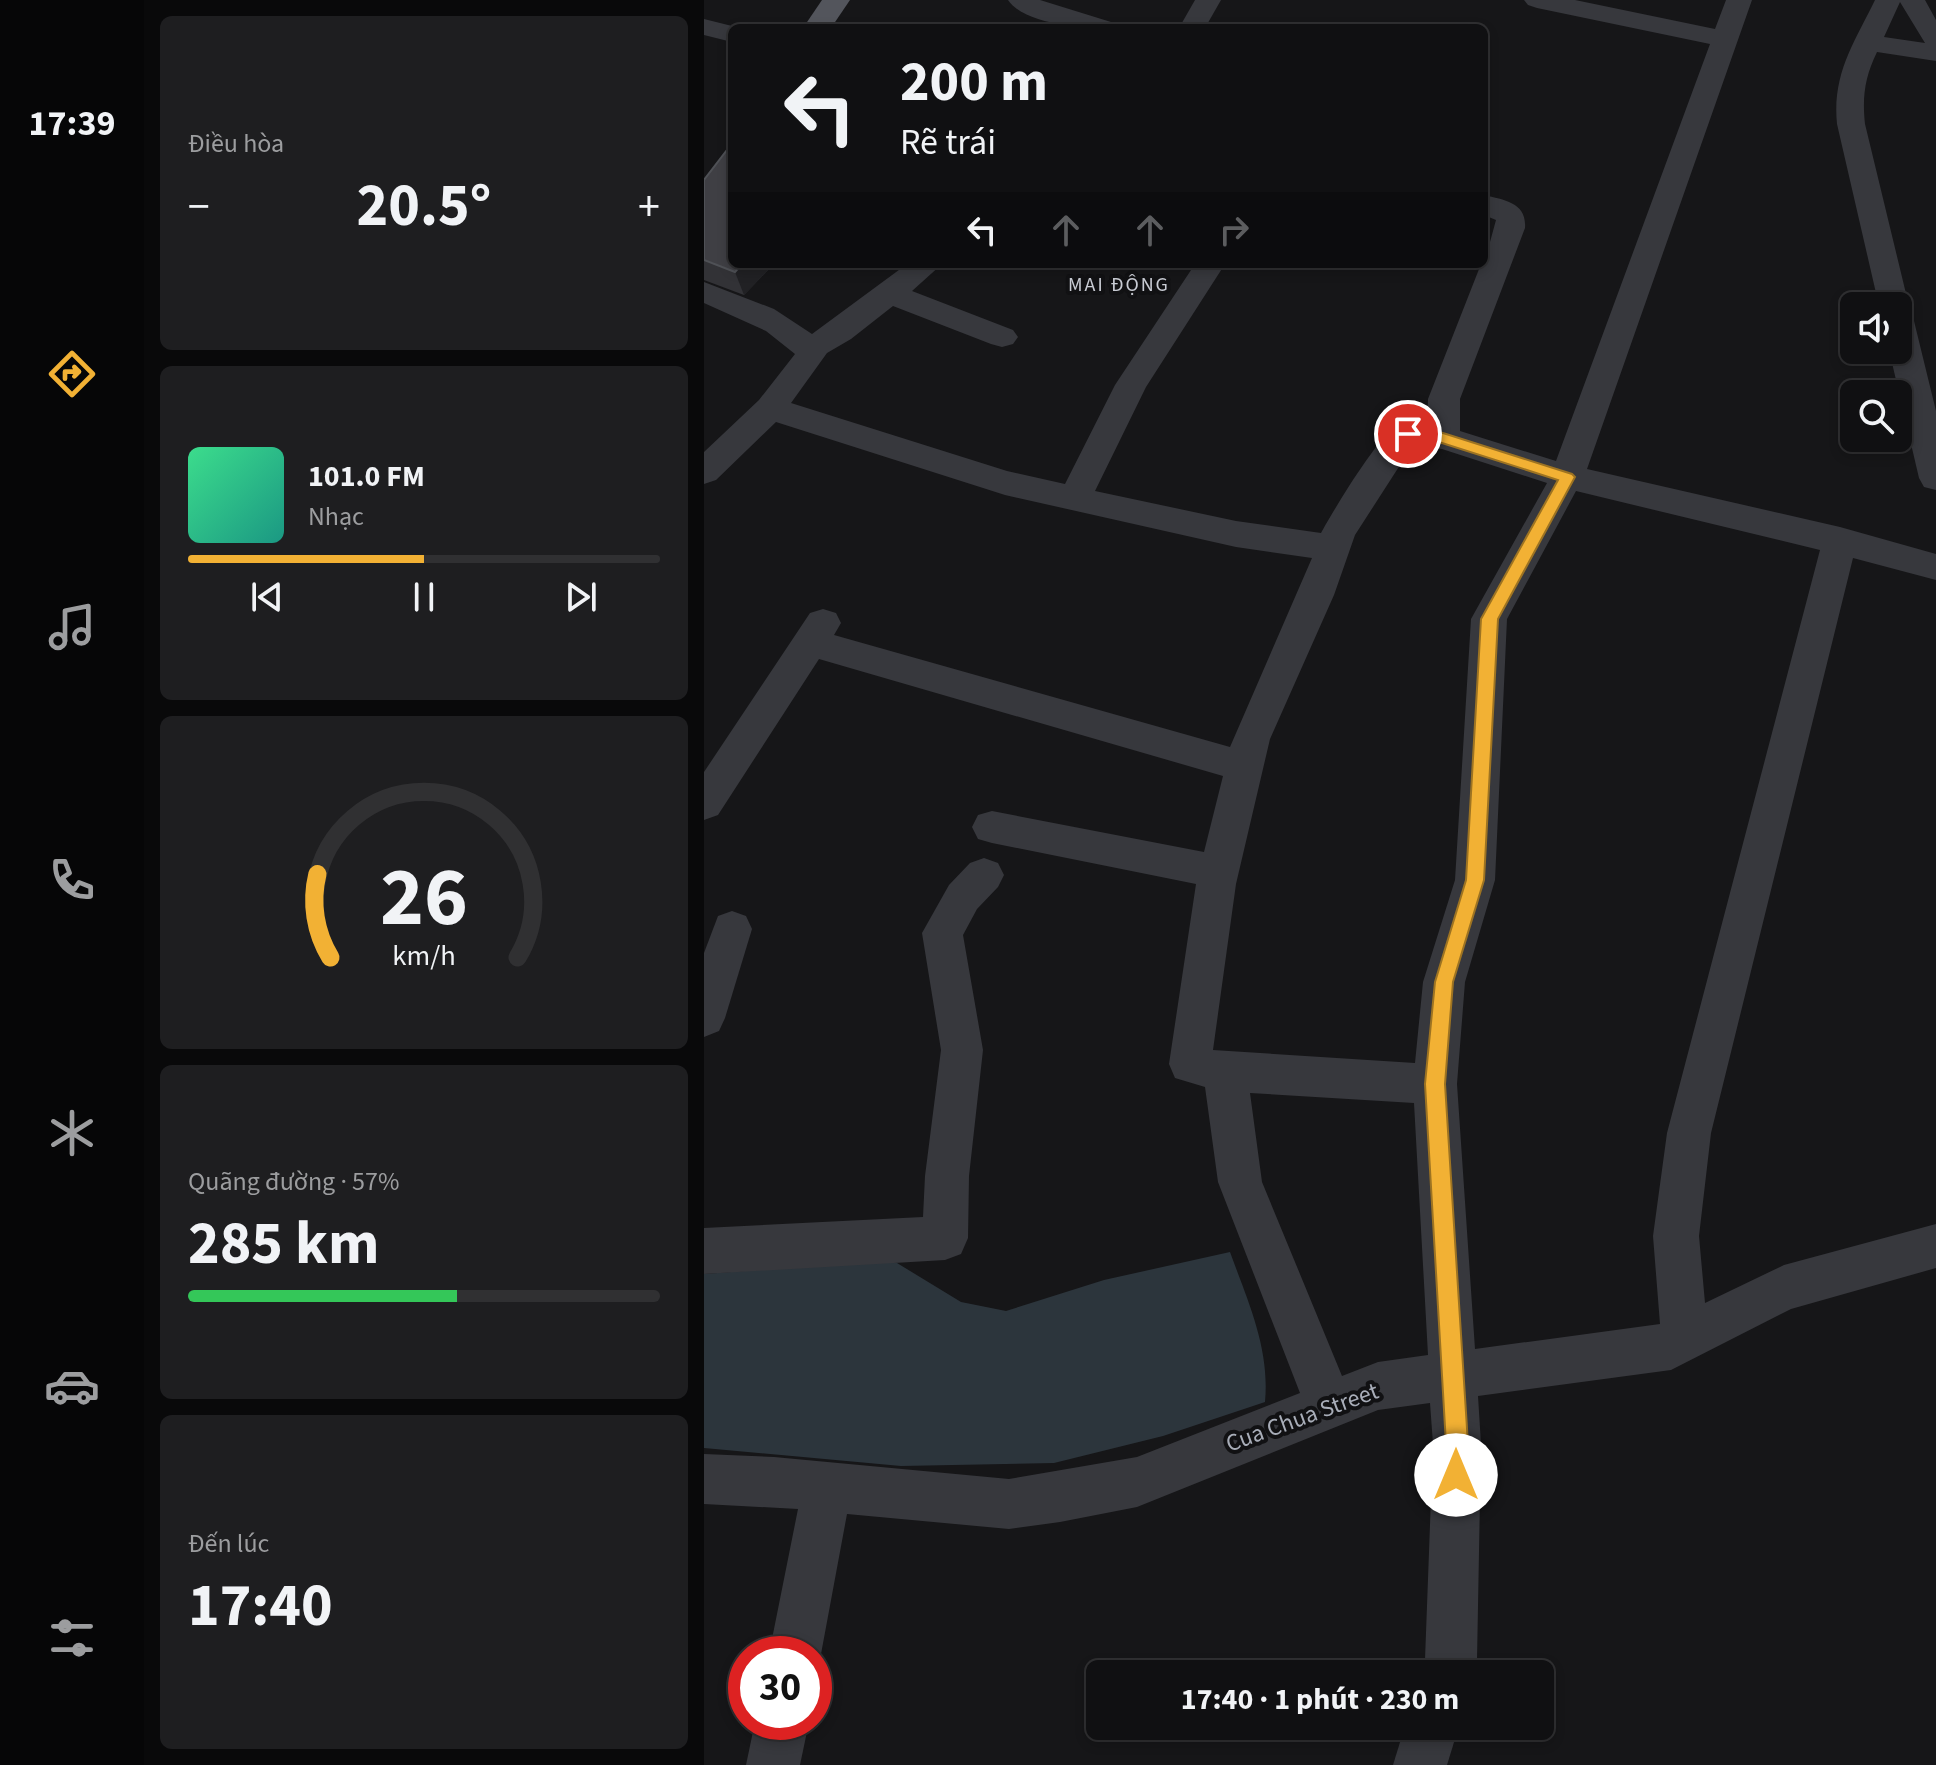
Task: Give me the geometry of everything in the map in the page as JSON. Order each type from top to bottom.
[{"type":"main road","points":[[820,24],[836,0]]},
{"type":"street","points":[[1021,0],[1033,7],[1089,24]]},
{"type":"street","points":[[1194,24],[1208,0]]},
{"type":"street","points":[[1537,0],[1725,39]]},
{"type":"street","points":[[1451,1660],[1457,1444],[1435,1084],[1444,982],[1475,880],[1489,619],[1567,477],[1739,0]]},
{"type":"street","points":[[1888,0],[1867,42],[1848,98],[1851,124],[1891,292]]},
{"type":"street","points":[[1912,0],[1936,39]]},
{"type":"street","points":[[704,27],[728,33]]},
{"type":"street","points":[[1867,42],[1936,53]]},
{"type":"street","points":[[1443,438],[1444,399],[1510,228],[1511,215],[1488,206]]},
{"type":"street","points":[[809,350],[840,332],[922,268]]},
{"type":"street","points":[[1074,499],[1131,385],[1207,268]]},
{"type":"street","points":[[704,292],[776,322],[802,340],[812,354],[770,408],[704,472]]},
{"type":"street","points":[[890,293],[1002,337]]},
{"type":"street","points":[[1908,364],[1936,478]]},
{"type":"street","points":[[770,408],[912,456],[1005,483],[1236,534],[1333,548]]},
{"type":"street","points":[[1435,1084],[1225,1072],[1190,1064],[1219,872],[1251,739],[1316,595],[1339,532],[1390,454],[1408,434],[1443,438],[1567,477],[1840,540],[1936,567]]},
{"type":"street","points":[[1685,1338],[1676,1236],[1689,1133],[1840,540]]},
{"type":"street","points":[[704,804],[817,633],[1245,767]]},
{"type":"street","points":[[992,827],[1219,872]]},
{"type":"street","points":[[704,1251],[945,1238],[947,1176],[962,1050],[942,933],[963,897],[984,875]]},
{"type":"street","points":[[704,1018],[732,929]]},
{"type":"street","points":[[1225,1072],[1240,1182],[1329,1405]]},
{"type":"street","name":"Cua Chua Street","points":[[704,1479],[1009,1504],[1060,1497],[1137,1482],[1378,1386],[1671,1346],[1784,1288],[1936,1246]]},
{"type":"street","points":[[798,1636],[827,1487]]},
{"type":"street","points":[[773,1765],[778,1740]]},
{"type":"street","points":[[1420,1765],[1428,1740]]},
{"type":"shaded area","points":[[1230,1252],[1261,1344],[1265,1402],[1163,1436],[1054,1463],[901,1466],[704,1448],[704,1274],[867,1262],[897,1263],[961,1302],[1006,1311],[1104,1280]]},
{"type":"building","points":[[728,150],[728,268],[738,268],[735,272],[704,260],[704,180]]},
{"type":"district","name":"MAI ĐỘNG","points":[[1119,284]]},
{"type":"route","points":[[1408,434],[1443,438],[1466,448],[1567,477],[1489,619],[1475,880],[1444,982],[1435,1084],[1457,1444],[1456,1475]]}]
